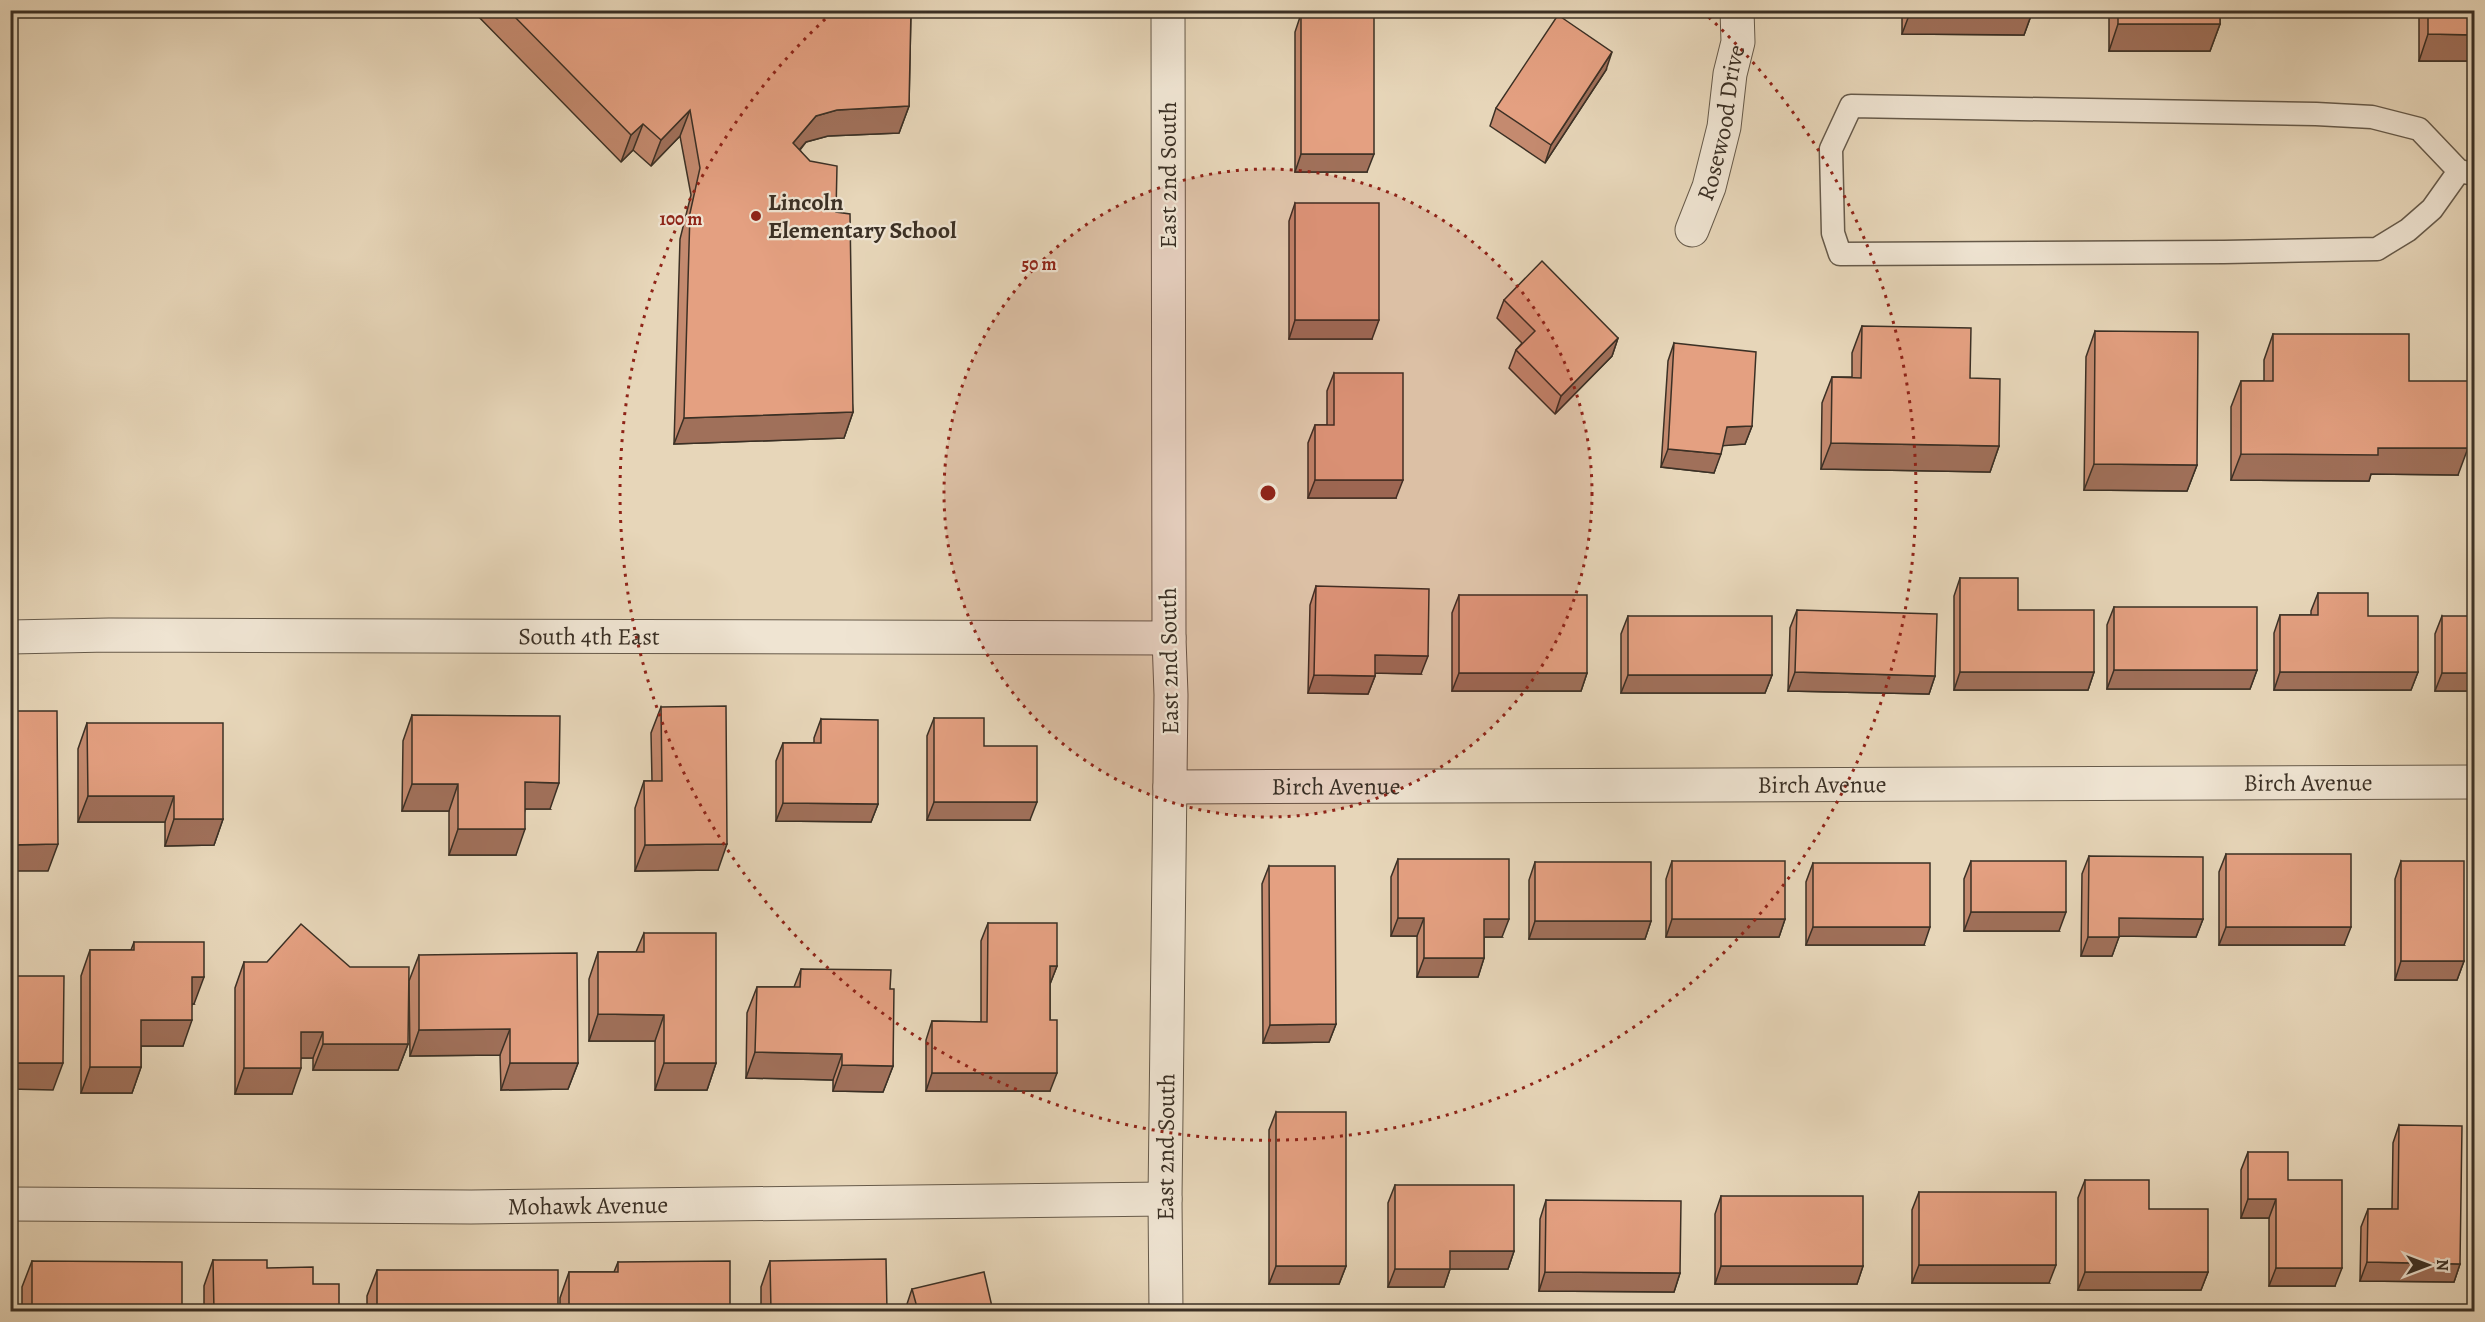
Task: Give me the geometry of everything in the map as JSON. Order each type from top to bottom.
[{"type":"street","name":"East 2nd South","points":[[1166,1311],[1165,1199],[1170,787],[1168,10]]},
{"type":"street","name":"Rosewood Drive","points":[[1692,230],[1709,187],[1724,127],[1738,42],[1737,10]]},
{"type":"street","name":"South 4th East","points":[[10,637],[121,635],[1168,638]]},
{"type":"street","name":"Birch Avenue","points":[[1170,787],[2475,782]]},
{"type":"street","name":"Mohawk Avenue","points":[[10,1204],[471,1207],[1165,1199]]},
{"type":"lane","points":[[1851,106],[2372,117],[2419,129],[2467,173],[2408,230],[2377,249],[1840,254],[1833,233],[1831,149],[1851,106]]},
{"type":"building","name":"Lincoln Elementary School","points":[[508,10],[911,10],[909,106],[837,110],[816,116],[793,143],[810,161],[837,166],[836,212],[850,214],[853,412],[684,418],[690,213],[700,168],[690,110],[661,140],[643,124],[631,135]]},
{"type":"building","points":[[2118,10],[2220,10],[2220,24],[2118,24]]},
{"type":"building","points":[[2428,10],[2475,10],[2475,35],[2428,34]]},
{"type":"building","points":[[1301,14],[1374,14],[1374,154],[1301,154]]},
{"type":"building","points":[[1558,15],[1612,52],[1551,145],[1496,108]]},
{"type":"building","points":[[1295,203],[1379,203],[1379,320],[1295,320]]},
{"type":"building","points":[[1542,261],[1618,338],[1561,396],[1516,350],[1535,331],[1504,300]]},
{"type":"building","points":[[1862,326],[1971,328],[1970,378],[2000,379],[1999,446],[1831,443],[1832,377],[1861,378]]},
{"type":"building","points":[[2095,331],[2198,332],[2197,465],[2094,464]]},
{"type":"building","points":[[2273,334],[2409,334],[2409,381],[2468,381],[2468,448],[2378,448],[2378,455],[2241,454],[2241,381],[2273,381]]},
{"type":"building","points":[[1674,343],[1756,352],[1752,426],[1727,427],[1721,454],[1668,449]]},
{"type":"building","points":[[1334,373],[1403,373],[1403,480],[1315,480],[1315,425],[1334,425]]},
{"type":"building","points":[[1960,578],[2018,578],[2018,610],[2094,610],[2094,672],[1960,672]]},
{"type":"building","points":[[1316,586],[1429,589],[1428,656],[1375,655],[1375,676],[1314,675]]},
{"type":"building","points":[[2318,593],[2368,593],[2368,616],[2418,616],[2418,672],[2280,672],[2280,615],[2318,615]]},
{"type":"building","points":[[1459,595],[1587,595],[1587,673],[1459,673]]},
{"type":"building","points":[[2114,607],[2257,607],[2257,670],[2114,670]]},
{"type":"building","points":[[1797,610],[1937,614],[1935,676],[1795,672]]},
{"type":"building","points":[[1628,616],[1772,616],[1772,675],[1628,675]]},
{"type":"building","points":[[2442,616],[2475,616],[2475,673],[2442,673]]},
{"type":"building","points":[[726,706],[727,844],[645,845],[644,781],[662,781],[661,707]]},
{"type":"building","points":[[10,711],[57,711],[58,844],[10,845]]},
{"type":"building","points":[[412,715],[560,716],[559,783],[525,782],[525,829],[458,829],[458,784],[412,784]]},
{"type":"building","points":[[934,718],[984,718],[984,746],[1037,746],[1037,802],[934,802]]},
{"type":"building","points":[[821,719],[878,720],[878,804],[783,803],[783,743],[821,743]]},
{"type":"building","points":[[87,723],[223,723],[223,819],[174,819],[174,796],[88,796]]},
{"type":"building","points":[[2226,854],[2351,854],[2351,927],[2226,927]]},
{"type":"building","points":[[2089,856],[2203,857],[2203,919],[2119,918],[2119,937],[2088,937]]},
{"type":"building","points":[[1398,859],[1509,859],[1509,919],[1484,919],[1484,958],[1424,958],[1424,918],[1398,918]]},
{"type":"building","points":[[1672,861],[1785,861],[1785,919],[1672,919]]},
{"type":"building","points":[[1971,861],[2066,861],[2066,912],[1971,912]]},
{"type":"building","points":[[2401,861],[2464,861],[2464,961],[2401,961]]},
{"type":"building","points":[[1535,862],[1651,862],[1651,921],[1535,921]]},
{"type":"building","points":[[1813,863],[1930,863],[1930,927],[1813,927]]},
{"type":"building","points":[[1269,866],[1335,866],[1336,1024],[1270,1025]]},
{"type":"building","points":[[988,923],[1057,923],[1057,966],[1050,966],[1050,1020],[1057,1020],[1057,1073],[932,1073],[932,1021],[987,1022]]},
{"type":"building","points":[[301,924],[350,967],[409,967],[408,1044],[323,1044],[323,1032],[301,1032],[301,1068],[244,1068],[244,962],[267,962]]},
{"type":"building","points":[[644,933],[716,933],[716,1063],[664,1063],[664,1015],[598,1014],[598,952],[644,952]]},
{"type":"building","points":[[134,942],[204,942],[204,977],[192,977],[192,1020],[141,1020],[141,1067],[90,1067],[90,950],[134,950]]},
{"type":"building","points":[[577,953],[578,1063],[510,1063],[510,1029],[419,1030],[419,955]]},
{"type":"building","points":[[801,969],[891,970],[890,989],[894,989],[893,1066],[842,1065],[842,1054],[755,1052],[757,987],[800,987]]},
{"type":"building","points":[[10,976],[64,976],[63,1063],[10,1063]]},
{"type":"building","points":[[1276,1112],[1346,1112],[1346,1266],[1276,1266]]},
{"type":"building","points":[[2399,1125],[2462,1126],[2460,1264],[2367,1262],[2368,1209],[2398,1209]]},
{"type":"building","points":[[2248,1152],[2288,1152],[2288,1180],[2342,1180],[2342,1268],[2276,1268],[2276,1199],[2248,1199]]},
{"type":"building","points":[[2085,1180],[2149,1180],[2149,1209],[2208,1209],[2208,1272],[2085,1272]]},
{"type":"building","points":[[1395,1185],[1514,1185],[1514,1251],[1450,1251],[1450,1269],[1395,1269]]},
{"type":"building","points":[[1919,1192],[2056,1192],[2056,1265],[1919,1265]]},
{"type":"building","points":[[1721,1196],[1863,1196],[1863,1266],[1721,1266]]},
{"type":"building","points":[[1546,1200],[1681,1201],[1680,1273],[1545,1272]]},
{"type":"building","points":[[886,1259],[887,1311],[771,1311],[770,1261]]},
{"type":"building","points":[[213,1260],[267,1260],[267,1268],[313,1267],[313,1284],[339,1284],[339,1311],[214,1311]]},
{"type":"building","points":[[32,1261],[182,1262],[182,1311],[32,1311]]},
{"type":"building","points":[[730,1261],[730,1311],[569,1311],[569,1272],[618,1272],[618,1262]]},
{"type":"building","points":[[377,1270],[558,1270],[558,1311],[377,1311]]},
{"type":"building","points":[[984,1272],[993,1311],[918,1311],[912,1289]]},
{"type":"place","name":"Lincoln Elementary School","points":[[756,216]]}]
